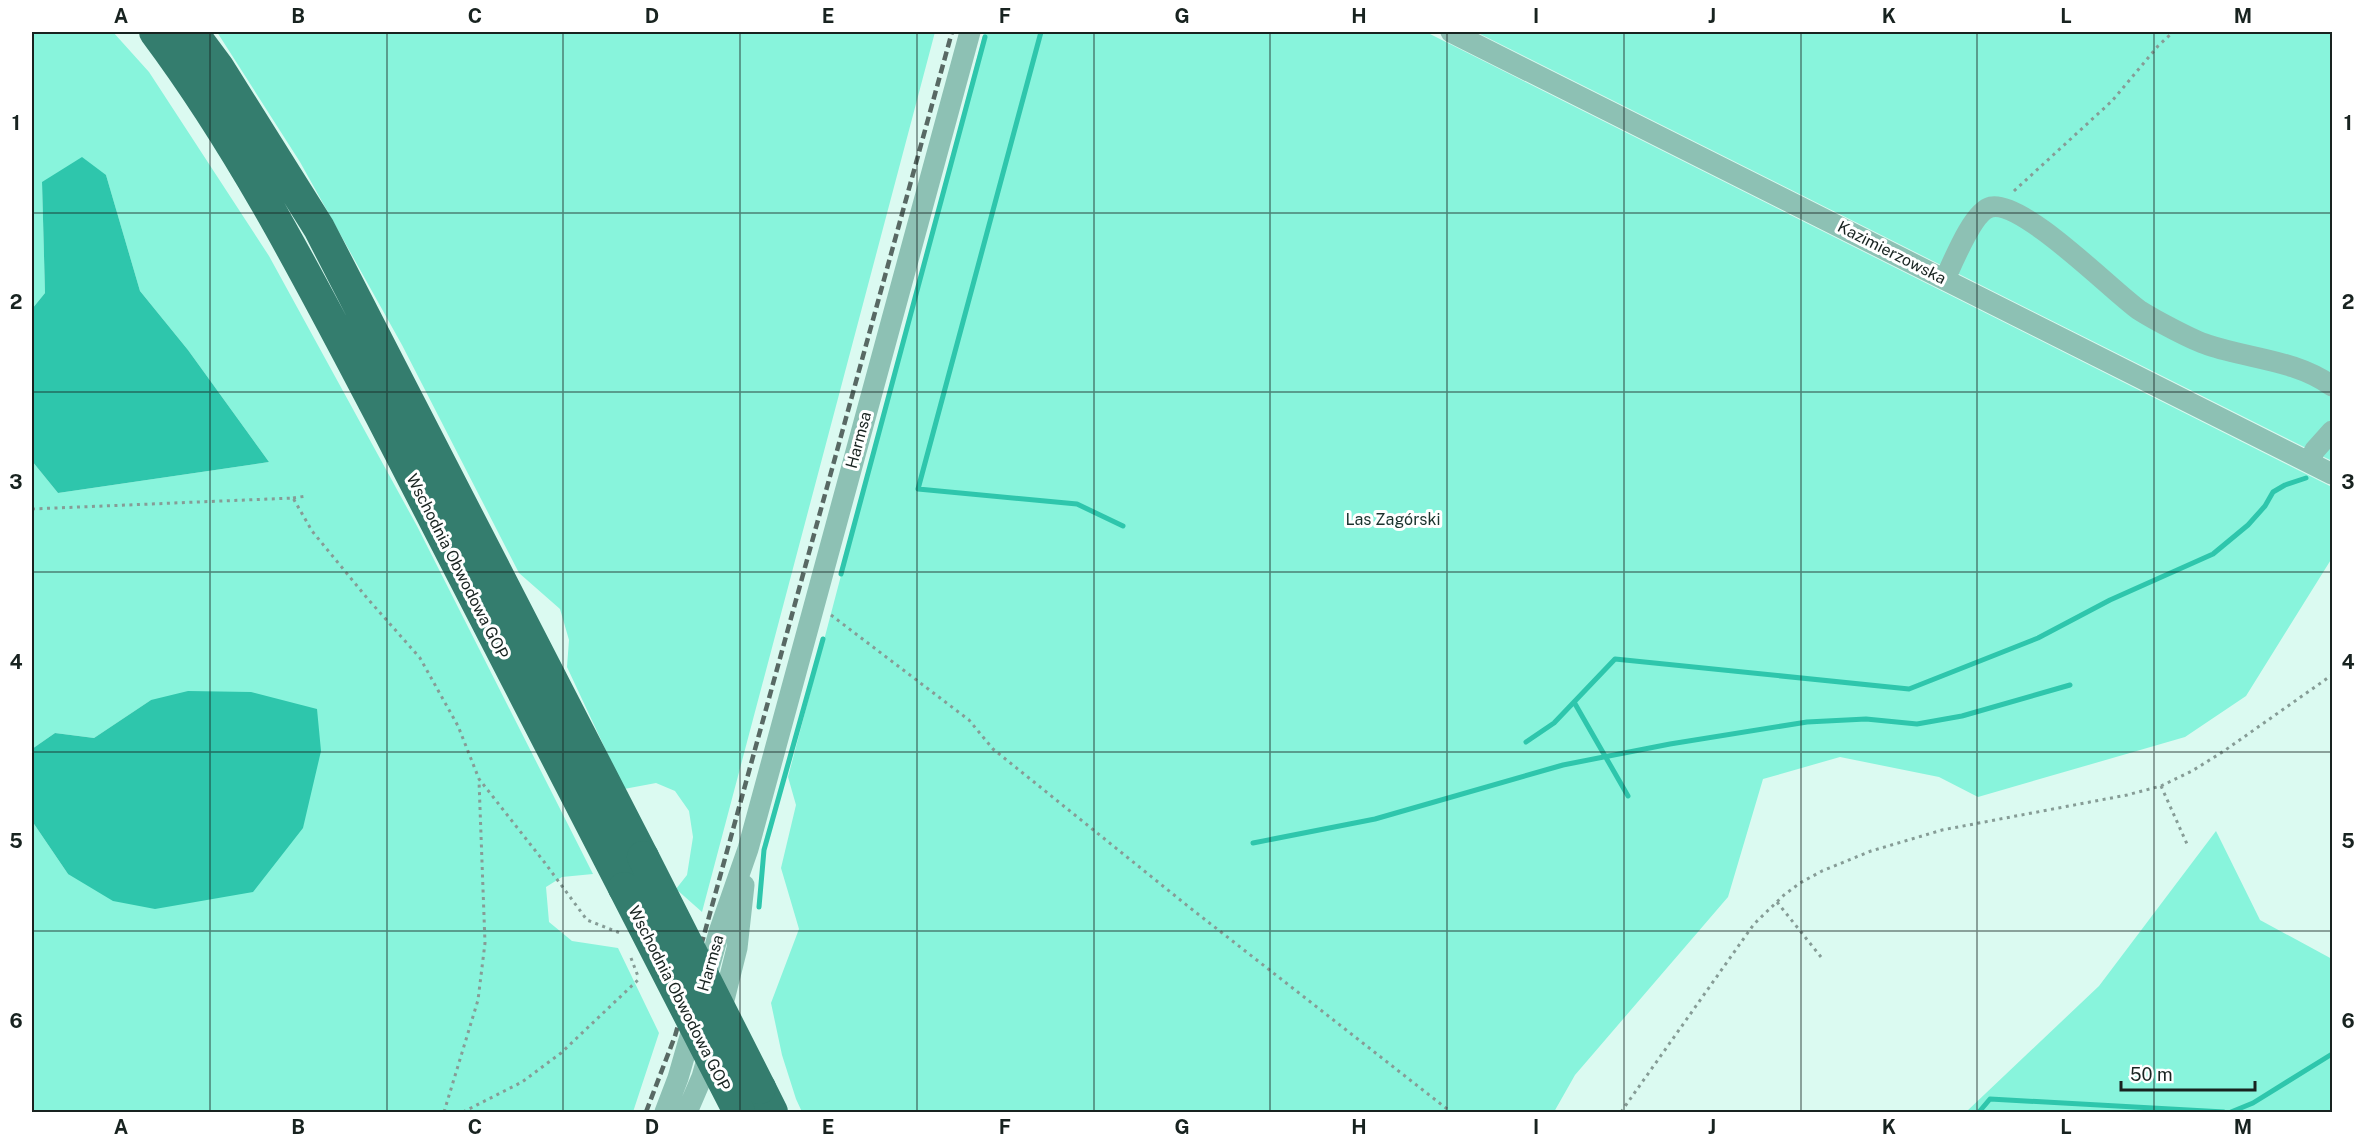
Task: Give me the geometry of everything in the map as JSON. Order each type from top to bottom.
[{"type":"highway","points":[[140,32],[183,68]]},
{"type":"highway","name":"Wschodnia Obwodowa GOP","points":[[155,32],[183,68],[266,202],[398,449],[740,1113]]},
{"type":"highway","name":"Wschodnia Obwodowa GOP","points":[[192,32],[218,67],[319,228],[766,1100]]},
{"type":"street","name":"Harmsa","points":[[665,1113],[678,1078],[719,932],[748,849],[970,32]]},
{"type":"street","name":"Kazimierzowska","points":[[1451,32],[2332,474]]},
{"type":"street","points":[[1945,279],[1976,219],[1991,207],[2003,208],[2027,220],[2063,246],[2139,310],[2206,345],[2302,369],[2332,387]]},
{"type":"street","points":[[2309,462],[2315,450],[2332,431]]},
{"type":"street","name":"Harmsa","points":[[687,1113],[702,1077],[737,948],[748,849]]},
{"type":"path","points":[[2003,208],[2016,187],[2112,101],[2158,46],[2173,32]]},
{"type":"path","points":[[32,509],[306,496]]},
{"type":"path","points":[[293,498],[312,531],[420,658],[458,726],[479,779],[545,862],[587,920],[619,932],[623,941]]},
{"type":"path","points":[[814,601],[969,720],[993,749],[1189,907],[1452,1113]]},
{"type":"path","points":[[1621,1113],[1742,939],[1776,902],[1800,883],[1822,871],[1902,841],[1952,828],[2127,795],[2162,786],[2224,751],[2332,675]]},
{"type":"path","points":[[444,1113],[478,1000],[485,943],[479,779]]},
{"type":"path","points":[[2162,786],[2187,844]]},
{"type":"path","points":[[1776,902],[1821,957]]},
{"type":"path","points":[[463,1113],[522,1082],[561,1053],[639,979],[627,951]]},
{"type":"green space","points":[[32,32],[113,32],[149,72],[269,256],[417,526],[593,874],[562,877],[546,887],[549,922],[572,941],[618,948],[659,1033],[633,1112],[32,1112],[32,821],[68,874],[151,700],[94,738],[55,733],[32,749],[32,461],[58,493],[269,462],[188,350],[140,291],[106,175],[42,182],[45,293],[32,309]]},
{"type":"green space","points":[[217,32],[935,32],[702,912],[676,889],[687,875],[693,837],[689,811],[675,791],[656,783],[624,789],[567,667],[569,640],[560,609],[519,573],[402,345],[300,162]]},
{"type":"green space","name":"Las Zagórski","points":[[984,32],[1426,32],[2332,487],[2332,558],[2246,696],[2185,737],[1978,797],[1939,777],[1840,757],[1763,779],[1728,897],[1575,1075],[1554,1112],[802,1112],[782,1055],[771,1003],[799,929],[781,868],[796,805],[788,777]]},
{"type":"green space","points":[[1476,32],[2332,32],[2332,461]]},
{"type":"green space","points":[[2216,831],[2260,920],[2332,959],[2332,1112],[1966,1112],[2099,986]]},
{"type":"shaded area","points":[[82,157],[106,175],[140,291],[188,350],[269,462],[58,493],[32,461],[32,309],[45,293],[42,182]]},
{"type":"shaded area","points":[[188,691],[251,692],[317,709],[321,751],[303,828],[253,892],[155,909],[113,901],[68,874],[32,821],[32,749],[55,733],[94,738],[151,700]]},
{"type":"waterway","points":[[1041,32],[918,489],[1077,504],[1123,526]]},
{"type":"waterway","points":[[841,574],[985,37]]},
{"type":"waterway","points":[[1526,742],[1554,723],[1615,659],[1909,689],[2038,638],[2110,600],[2213,554],[2248,525],[2265,506],[2273,492],[2306,478]]},
{"type":"waterway","points":[[759,907],[764,850],[823,639]]},
{"type":"waterway","points":[[1253,843],[1375,819],[1563,765],[1670,744],[1807,722],[1866,719],[1917,724],[1962,716],[2070,685]]},
{"type":"waterway","points":[[1574,702],[1628,796]]},
{"type":"waterway","points":[[2231,1112],[2253,1103],[2332,1054]]},
{"type":"waterway","points":[[1979,1112],[1990,1099],[2224,1112]]},
{"type":"railway","points":[[646,1112],[675,1036],[704,935],[952,32]]}]
